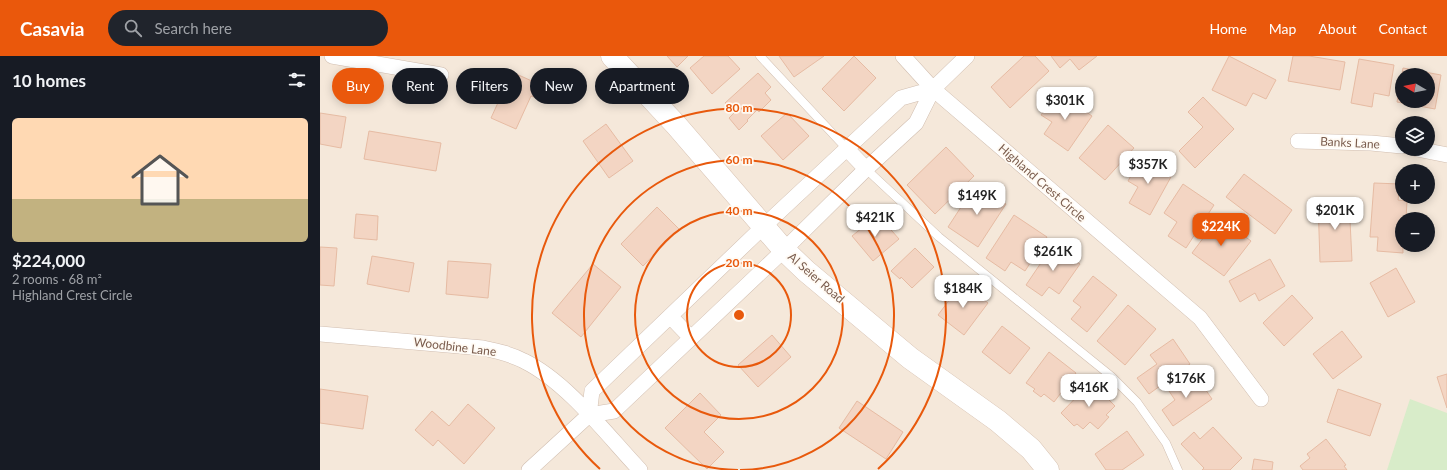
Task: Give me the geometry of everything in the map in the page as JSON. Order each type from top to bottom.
[{"type":"street","points":[[332,56],[401,68]]},
{"type":"street","name":"Al Seier Road","points":[[612,56],[677,126],[784,250],[806,272],[910,358],[998,421],[1031,449],[1048,470]]},
{"type":"street","name":"Highland Crest Circle","points":[[903,56],[933,90],[1200,318],[1261,399]]},
{"type":"street","points":[[529,470],[589,415],[614,411],[784,250],[866,169],[916,123],[933,90],[967,56]]},
{"type":"street","points":[[589,415],[592,391],[764,226],[901,98],[933,90]]},
{"type":"street","name":"Banks Lane","points":[[1298,141],[1395,146]]},
{"type":"street","points":[[847,149],[866,169]]},
{"type":"street","points":[[1435,153],[1447,155]]},
{"type":"street","points":[[670,316],[691,338]]},
{"type":"street","name":"Woodbine Lane","points":[[320,334],[483,348],[504,353],[524,361],[543,372],[561,387],[640,470]]},
{"type":"lane","points":[[760,56],[847,149]]},
{"type":"lane","points":[[866,169],[939,237],[1111,376],[1137,402],[1166,443],[1178,470]]},
{"type":"shaded area","points":[[320,56],[1447,56],[1447,470],[320,470]]},
{"type":"green space","points":[[1410,399],[1447,413],[1447,470],[1387,470]]},
{"type":"building","points":[[667,56],[688,56],[677,67]]},
{"type":"building","points":[[704,56],[728,56],[740,69],[712,94],[690,68]]},
{"type":"building","points":[[779,56],[824,56],[794,77]]},
{"type":"building","points":[[854,56],[876,78],[844,111],[822,89]]},
{"type":"building","points":[[1024,56],[1035,56],[1049,71],[1010,108],[991,87]]},
{"type":"building","points":[[1051,56],[1097,56],[1079,70],[1070,59],[1060,68]]},
{"type":"building","points":[[1229,56],[1276,80],[1266,99],[1253,93],[1246,106],[1212,90]]},
{"type":"building","points":[[1293,56],[1309,56],[1345,62],[1340,90],[1288,81]]},
{"type":"building","points":[[1359,59],[1394,65],[1389,96],[1374,93],[1372,107],[1351,103]]},
{"type":"building","points":[[758,73],[771,87],[765,93],[771,100],[759,112],[757,110],[739,130],[729,118],[734,113],[725,103]]},
{"type":"building","points":[[1435,74],[1441,75],[1435,109],[1430,108],[1435,108]]},
{"type":"building","points":[[522,77],[530,80],[530,98],[516,129],[491,118],[497,104],[522,104]]},
{"type":"building","points":[[1057,92],[1092,116],[1068,151],[1044,134],[1052,122],[1041,115]]},
{"type":"building","points":[[1203,97],[1234,129],[1195,168],[1179,151],[1203,127],[1188,112]]},
{"type":"building","points":[[320,113],[346,117],[341,148],[320,144]]},
{"type":"building","points":[[787,113],[809,136],[783,160],[761,136]]},
{"type":"building","points":[[606,124],[633,161],[609,178],[583,141]]},
{"type":"building","points":[[1108,125],[1134,148],[1105,180],[1079,158]]},
{"type":"building","points":[[369,131],[441,143],[436,171],[364,159]]},
{"type":"building","points":[[946,147],[974,176],[935,214],[907,185]]},
{"type":"building","points":[[1141,158],[1172,175],[1150,215],[1129,203],[1138,187],[1128,181]]},
{"type":"building","points":[[1244,174],[1292,210],[1275,234],[1226,197]]},
{"type":"building","points":[[1374,183],[1395,184],[1395,204],[1407,204],[1406,212],[1395,212],[1395,252],[1403,253],[1377,251],[1378,237],[1370,237]]},
{"type":"building","points":[[976,184],[1006,204],[978,247],[948,227]]},
{"type":"building","points":[[1183,184],[1214,205],[1186,248],[1168,236],[1177,222],[1164,213]]},
{"type":"building","points":[[1349,200],[1352,261],[1320,262],[1318,201]]},
{"type":"building","points":[[657,207],[679,229],[643,266],[621,244]]},
{"type":"building","points":[[356,214],[378,216],[377,240],[354,238]]},
{"type":"building","points":[[878,215],[899,239],[873,261],[852,236]]},
{"type":"building","points":[[1014,215],[1047,237],[1025,271],[1011,262],[1005,271],[986,258]]},
{"type":"building","points":[[1219,217],[1251,241],[1224,276],[1192,253]]},
{"type":"building","points":[[1053,245],[1080,264],[1059,294],[1049,287],[1042,296],[1026,285]]},
{"type":"building","points":[[320,247],[337,248],[334,286],[320,285]]},
{"type":"building","points":[[915,248],[934,267],[912,288],[901,277],[900,279],[891,271]]},
{"type":"building","points":[[372,256],[414,263],[409,292],[367,284]]},
{"type":"building","points":[[1270,259],[1285,286],[1259,301],[1255,293],[1240,302],[1229,281]]},
{"type":"building","points":[[448,261],[491,264],[488,298],[446,294]]},
{"type":"building","points":[[593,264],[621,287],[581,337],[552,313]]},
{"type":"building","points":[[1396,268],[1415,302],[1388,317],[1370,283]]},
{"type":"building","points":[[1093,276],[1117,295],[1087,332],[1071,319],[1081,307],[1073,301]]},
{"type":"building","points":[[962,283],[988,303],[964,335],[938,315]]},
{"type":"building","points":[[1292,295],[1313,318],[1284,346],[1263,323]]},
{"type":"building","points":[[1128,305],[1156,329],[1125,365],[1097,341]]},
{"type":"building","points":[[1002,326],[1030,348],[1010,374],[982,352]]},
{"type":"building","points":[[1342,331],[1362,357],[1333,379],[1313,354]]},
{"type":"building","points":[[772,335],[791,357],[758,387],[738,365]]},
{"type":"building","points":[[1173,339],[1190,364],[1149,394],[1137,378],[1157,364],[1150,355]]},
{"type":"building","points":[[1049,352],[1076,373],[1054,402],[1044,394],[1041,397],[1033,391],[1035,389],[1026,383]]},
{"type":"building","points":[[1194,373],[1212,399],[1173,426],[1162,410],[1175,400],[1169,391]]},
{"type":"building","points":[[1447,374],[1447,408],[1437,377]]},
{"type":"building","points":[[1091,382],[1115,406],[1106,415],[1109,417],[1098,429],[1090,422],[1083,429],[1077,424],[1074,426],[1061,413]]},
{"type":"building","points":[[320,389],[368,396],[363,429],[320,423]]},
{"type":"building","points":[[1338,389],[1381,404],[1370,436],[1327,422]]},
{"type":"building","points":[[700,393],[721,415],[704,432],[724,452],[707,469],[665,428]]},
{"type":"building","points":[[857,401],[903,432],[886,459],[839,428]]},
{"type":"building","points":[[468,404],[495,428],[464,464],[438,440],[433,446],[415,430],[432,411],[449,426]]},
{"type":"building","points":[[1213,427],[1242,458],[1230,470],[1202,470],[1204,468],[1181,444],[1194,432],[1200,439]]},
{"type":"building","points":[[1127,431],[1144,455],[1122,470],[1106,470],[1095,454]]},
{"type":"building","points":[[1326,439],[1346,465],[1344,466],[1347,470],[1303,470],[1300,466],[1310,458],[1307,454]]},
{"type":"building","points":[[1254,459],[1273,462],[1272,470],[1252,470]]}]
